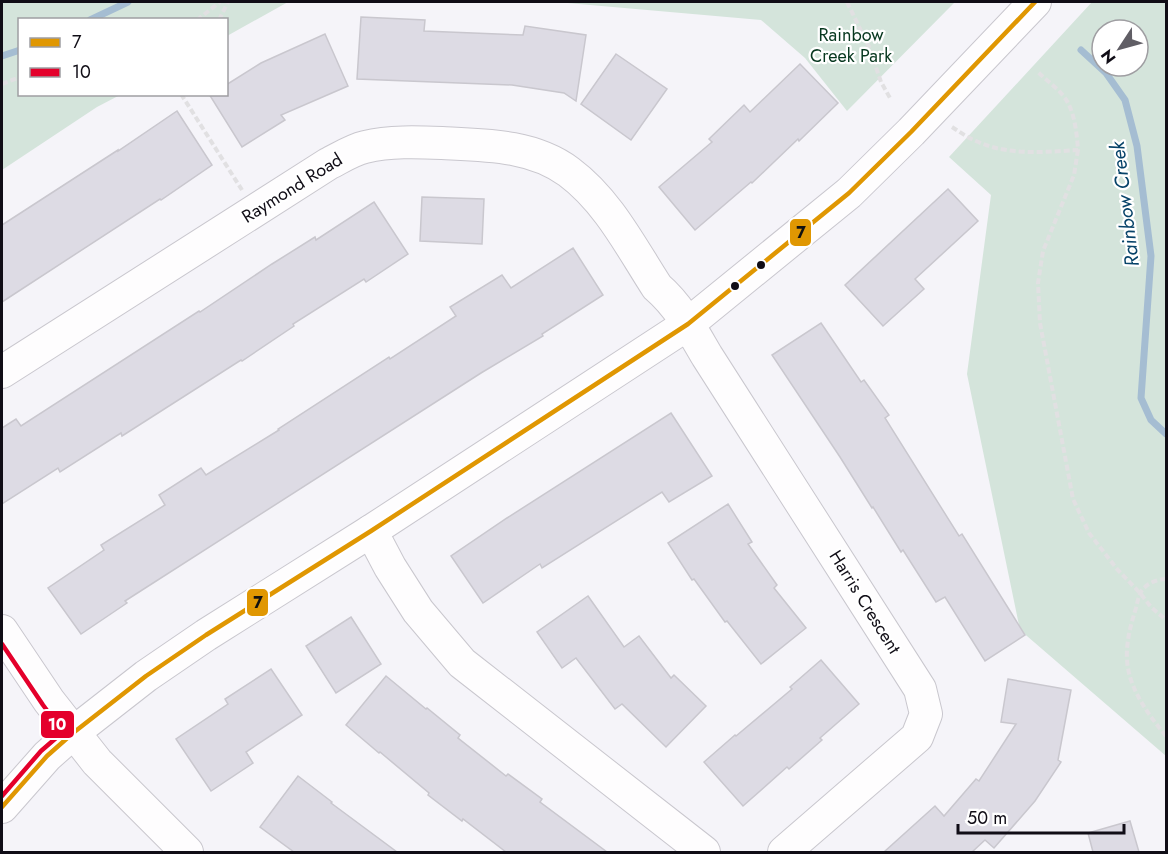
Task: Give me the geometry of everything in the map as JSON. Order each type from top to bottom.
[{"type":"street","points":[[2,807],[47,756],[146,676],[688,324],[849,193],[911,132],[1035,2]]},
{"type":"street","name":"Raymond Road","points":[[2,372],[328,164],[364,147],[382,144],[420,142],[505,147],[551,161],[568,171],[606,208],[657,287],[665,293],[688,324]]},
{"type":"street","name":"Harris Crescent","points":[[688,324],[920,689],[927,714],[917,737],[784,852]]},
{"type":"street","points":[[371,531],[390,567],[418,611],[462,663],[704,852]]},
{"type":"street","points":[[2,631],[49,701],[97,762],[187,852]]},
{"type":"path","points":[[200,18],[220,2]]},
{"type":"path","points":[[220,18],[228,2]]},
{"type":"path","points":[[847,2],[890,98]]},
{"type":"path","points":[[1038,72],[1068,103],[1077,137],[1078,150],[1074,175],[1042,251],[1038,283],[1040,324],[1073,499],[1089,532],[1117,569],[1151,607],[1167,620]]},
{"type":"path","points":[[2,84],[18,78]]},
{"type":"path","points":[[182,96],[255,210]]},
{"type":"path","points":[[952,127],[977,142],[1005,150],[1033,153],[1078,150]]},
{"type":"path","points":[[1167,579],[1146,585],[1140,593],[1127,640],[1130,675],[1142,703],[1167,736]]},
{"type":"green space","points":[[2,2],[288,2],[228,35],[228,18],[18,18],[18,96],[118,96],[97,107],[2,170]]},
{"type":"green space","name":"Rainbow Creek Park","points":[[556,2],[955,2],[847,111],[805,58],[761,20]]},
{"type":"green space","points":[[1092,2],[1166,2],[1166,756],[1020,630],[967,374],[991,195],[949,157]]},
{"type":"building","points":[[361,17],[425,20],[424,31],[523,35],[525,26],[586,35],[576,101],[564,93],[512,85],[357,79]]},
{"type":"building","points":[[325,34],[348,86],[281,115],[285,120],[242,147],[210,96],[228,96],[228,84],[261,63]]},
{"type":"building","points":[[616,54],[667,89],[631,140],[581,104]]},
{"type":"building","points":[[800,64],[838,103],[752,183],[695,230],[659,187],[712,142],[709,139],[744,105],[750,112]]},
{"type":"building","points":[[177,111],[212,165],[2,302],[2,225]]},
{"type":"building","points":[[948,189],[978,221],[915,279],[924,289],[883,326],[845,285]]},
{"type":"building","points":[[422,197],[484,199],[482,244],[420,241]]},
{"type":"building","points":[[374,202],[408,254],[366,282],[364,279],[293,324],[294,326],[242,361],[122,436],[121,433],[60,472],[58,468],[2,504],[2,428],[16,419],[21,426],[272,264],[315,237],[316,240]]},
{"type":"building","points":[[573,248],[603,295],[542,334],[543,336],[481,373],[125,601],[127,603],[81,634],[48,588],[104,550],[101,545],[165,505],[159,495],[201,468],[206,475],[389,357],[390,359],[456,316],[450,307],[502,275],[511,288]]},
{"type":"building","points":[[821,323],[861,382],[864,380],[889,415],[885,418],[959,536],[962,534],[1025,635],[985,661],[945,597],[936,602],[903,550],[901,552],[772,355]]},
{"type":"building","points":[[671,413],[712,476],[669,502],[662,492],[542,568],[540,564],[483,603],[451,556]]},
{"type":"building","points":[[728,504],[752,542],[748,544],[777,585],[774,588],[806,628],[761,664],[727,621],[725,622],[694,579],[692,580],[668,543]]},
{"type":"building","points":[[588,596],[624,647],[639,636],[671,678],[674,675],[706,706],[666,747],[622,704],[615,709],[576,658],[562,668],[537,632]]},
{"type":"building","points":[[351,617],[381,664],[336,693],[306,646]]},
{"type":"building","points":[[821,660],[859,704],[820,738],[822,740],[743,806],[704,762],[792,689],[790,687]]},
{"type":"building","points":[[271,669],[302,715],[246,752],[253,763],[211,791],[176,739],[228,704],[225,699]]},
{"type":"building","points":[[386,676],[460,735],[458,738],[506,776],[508,774],[542,799],[540,802],[607,852],[506,852],[428,795],[429,793],[346,725]]},
{"type":"building","points":[[1008,679],[1071,690],[1058,760],[1061,762],[1035,801],[994,848],[985,840],[972,852],[884,852],[935,806],[944,816],[976,779],[979,781],[1016,724],[1001,722]]},
{"type":"building","points":[[298,776],[397,852],[294,852],[260,827]]},
{"type":"building","points":[[1130,821],[1139,852],[1093,852],[1088,833]]},
{"type":"waterway","points":[[94,18],[128,2]]},
{"type":"waterway","name":"Rainbow Creek","points":[[1081,50],[1106,73],[1125,100],[1137,146],[1151,256],[1141,398],[1151,420],[1166,434]]},
{"type":"waterway","points":[[2,56],[18,51]]},
{"type":"transit line","name":"7","points":[[2,807],[47,756],[146,676],[688,324],[849,193],[911,132],[1035,2]]},
{"type":"transit line","name":"10","points":[[2,644],[63,732],[41,751],[2,796]]}]
